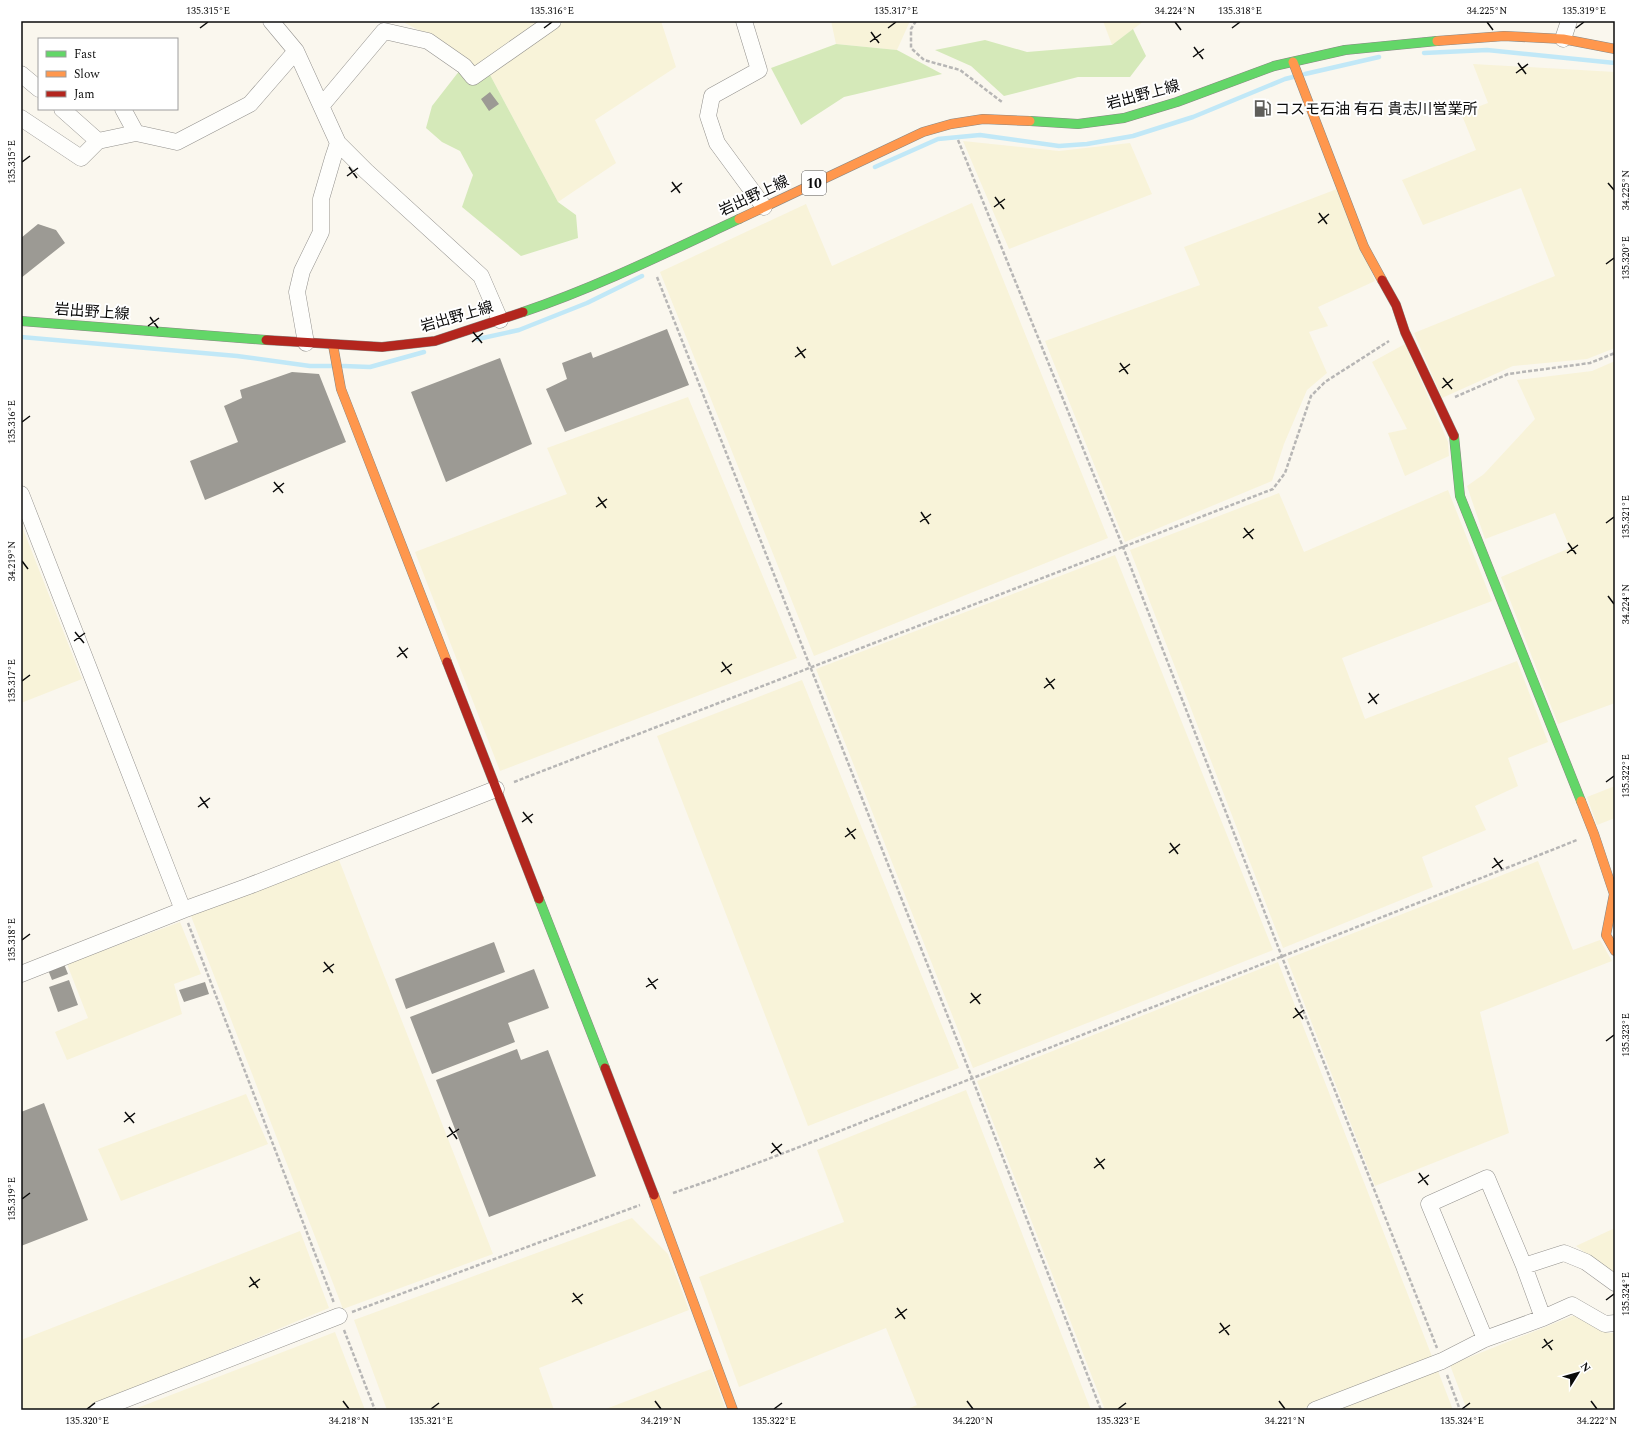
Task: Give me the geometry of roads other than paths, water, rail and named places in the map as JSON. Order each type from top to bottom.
[{"type":"street","points":[[271,21],[296,51],[322,105],[338,143],[366,171],[481,276],[500,320]]},
{"type":"street","points":[[322,105],[384,30],[428,41],[464,66],[473,77],[554,21]]},
{"type":"street","points":[[744,21],[759,70],[712,96],[708,116],[717,143],[764,207]]},
{"type":"street","points":[[1563,39],[1569,21]]},
{"type":"street","name":"岩出野上線","points":[[21,321],[306,343],[382,347],[435,341],[559,300],[615,277],[924,132],[951,124],[983,119],[1078,124],[1124,118],[1176,102],[1274,66],[1345,50],[1504,36],[1563,39],[1615,49]]},
{"type":"street","points":[[21,118],[81,158],[98,141],[136,133],[177,142],[250,104],[296,51]]},
{"type":"street","points":[[1293,62],[1364,247],[1396,305],[1405,332],[1439,404],[1454,440],[1460,496],[1594,834],[1614,894],[1606,936],[1615,951]]},
{"type":"street","points":[[63,110],[98,141]]},
{"type":"street","points":[[124,110],[136,133]]},
{"type":"street","points":[[306,343],[297,292],[302,271],[322,232],[321,199],[332,158],[338,143]]},
{"type":"street","points":[[333,344],[341,389],[656,1199],[733,1410]]},
{"type":"street","points":[[21,494],[183,910]]},
{"type":"street","points":[[21,974],[183,910],[257,884],[496,789]]},
{"type":"street","points":[[1485,1339],[1429,1204],[1487,1178],[1524,1266],[1543,1318]]},
{"type":"street","points":[[1524,1266],[1564,1253],[1586,1262],[1615,1284]]},
{"type":"street","points":[[1315,1410],[1442,1361],[1485,1339],[1543,1318],[1572,1305],[1605,1324],[1615,1323]]},
{"type":"street","points":[[98,1410],[339,1316]]},
{"type":"waterway","points":[[1424,53],[1487,50],[1615,63]]},
{"type":"waterway","points":[[1305,74],[1379,57]]},
{"type":"waterway","points":[[875,167],[938,139],[980,135],[1059,146],[1087,144],[1133,136],[1193,117],[1293,77]]},
{"type":"waterway","points":[[478,339],[519,330],[587,303],[642,276]]},
{"type":"waterway","points":[[21,337],[237,356],[310,366],[332,366]]},
{"type":"waterway","points":[[343,366],[370,367],[424,352]]},
{"type":"place","name":"コスモ石油 有石 貴志川営業所","points":[[1262,109]]}]
